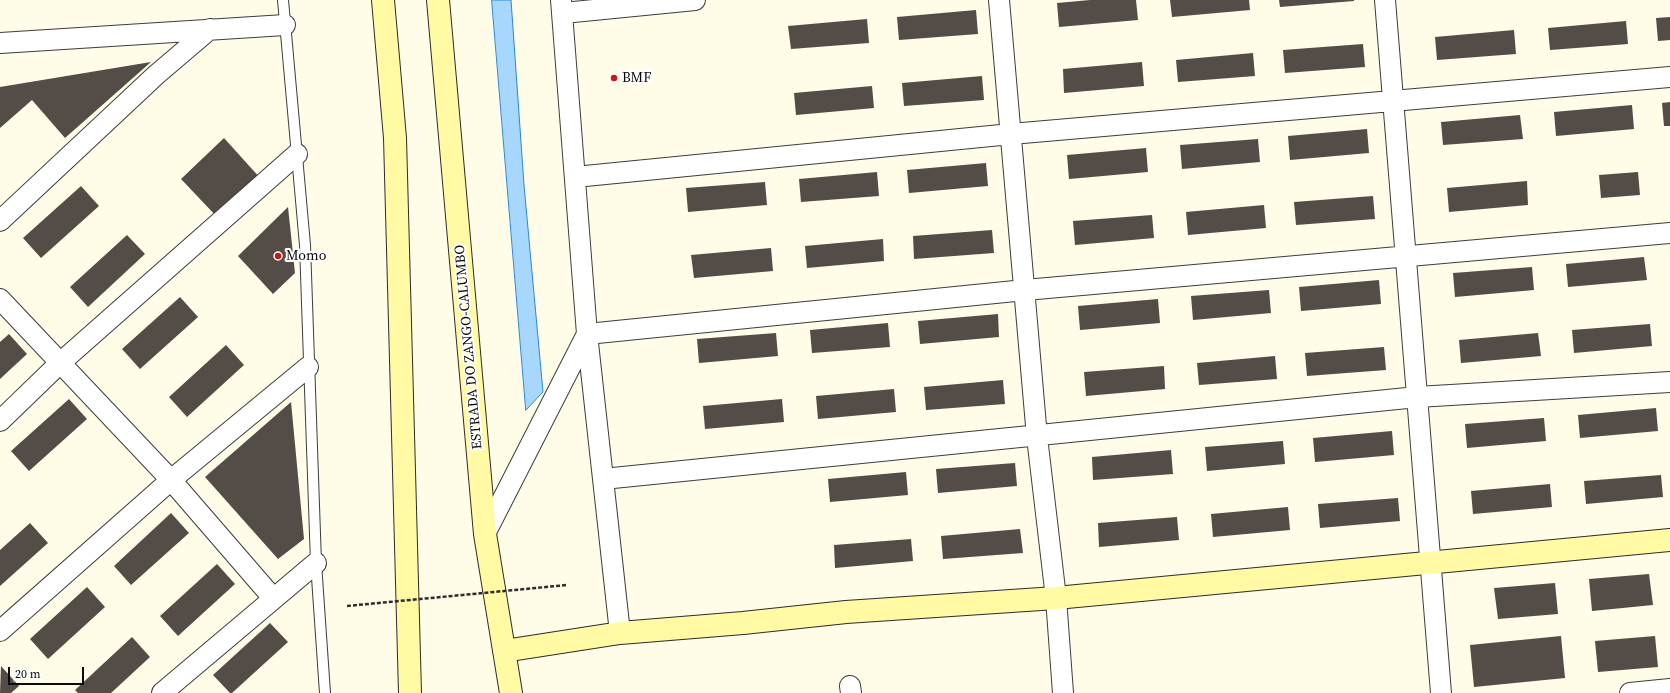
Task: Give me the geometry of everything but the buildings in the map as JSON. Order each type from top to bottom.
[{"type":"main road","points":[[383,0],[395,138],[410,693]]},
{"type":"main road","name":"ESTRADA DO ZANGO-CALUMBO","points":[[438,0],[485,534],[511,693]]},
{"type":"main road","points":[[504,651],[620,633],[743,623],[846,612],[1056,598],[1670,540]]},
{"type":"street","points":[[620,633],[587,334],[562,6],[695,0]]},
{"type":"street","points":[[999,0],[1037,437],[1056,598],[1063,693]]},
{"type":"street","points":[[1385,0],[1441,693]]},
{"type":"street","points":[[0,43],[285,25]]},
{"type":"street","points":[[0,221],[156,75],[210,29]]},
{"type":"street","points":[[575,177],[1011,134],[1670,77]]},
{"type":"street","points":[[0,421],[60,363],[297,154]]},
{"type":"street","points":[[587,334],[1025,290],[1670,234]]},
{"type":"street","points":[[0,299],[171,480],[273,598]]},
{"type":"street","points":[[485,534],[587,334]]},
{"type":"street","points":[[0,631],[171,480],[308,368]]},
{"type":"street","points":[[603,479],[1037,437],[1417,397],[1670,382]]},
{"type":"street","points":[[162,693],[316,562]]},
{"type":"street","points":[[1630,693],[1670,690]]},
{"type":"lane","points":[[283,0],[305,245],[308,368],[316,562],[325,693]]},
{"type":"path","points":[[347,606],[567,585]]},
{"type":"water","points":[[492,0],[511,0],[524,185],[543,392],[526,410]]},
{"type":"place","name":"BMF","points":[[614,78]]},
{"type":"place","name":"Momo","points":[[278,256]]}]
